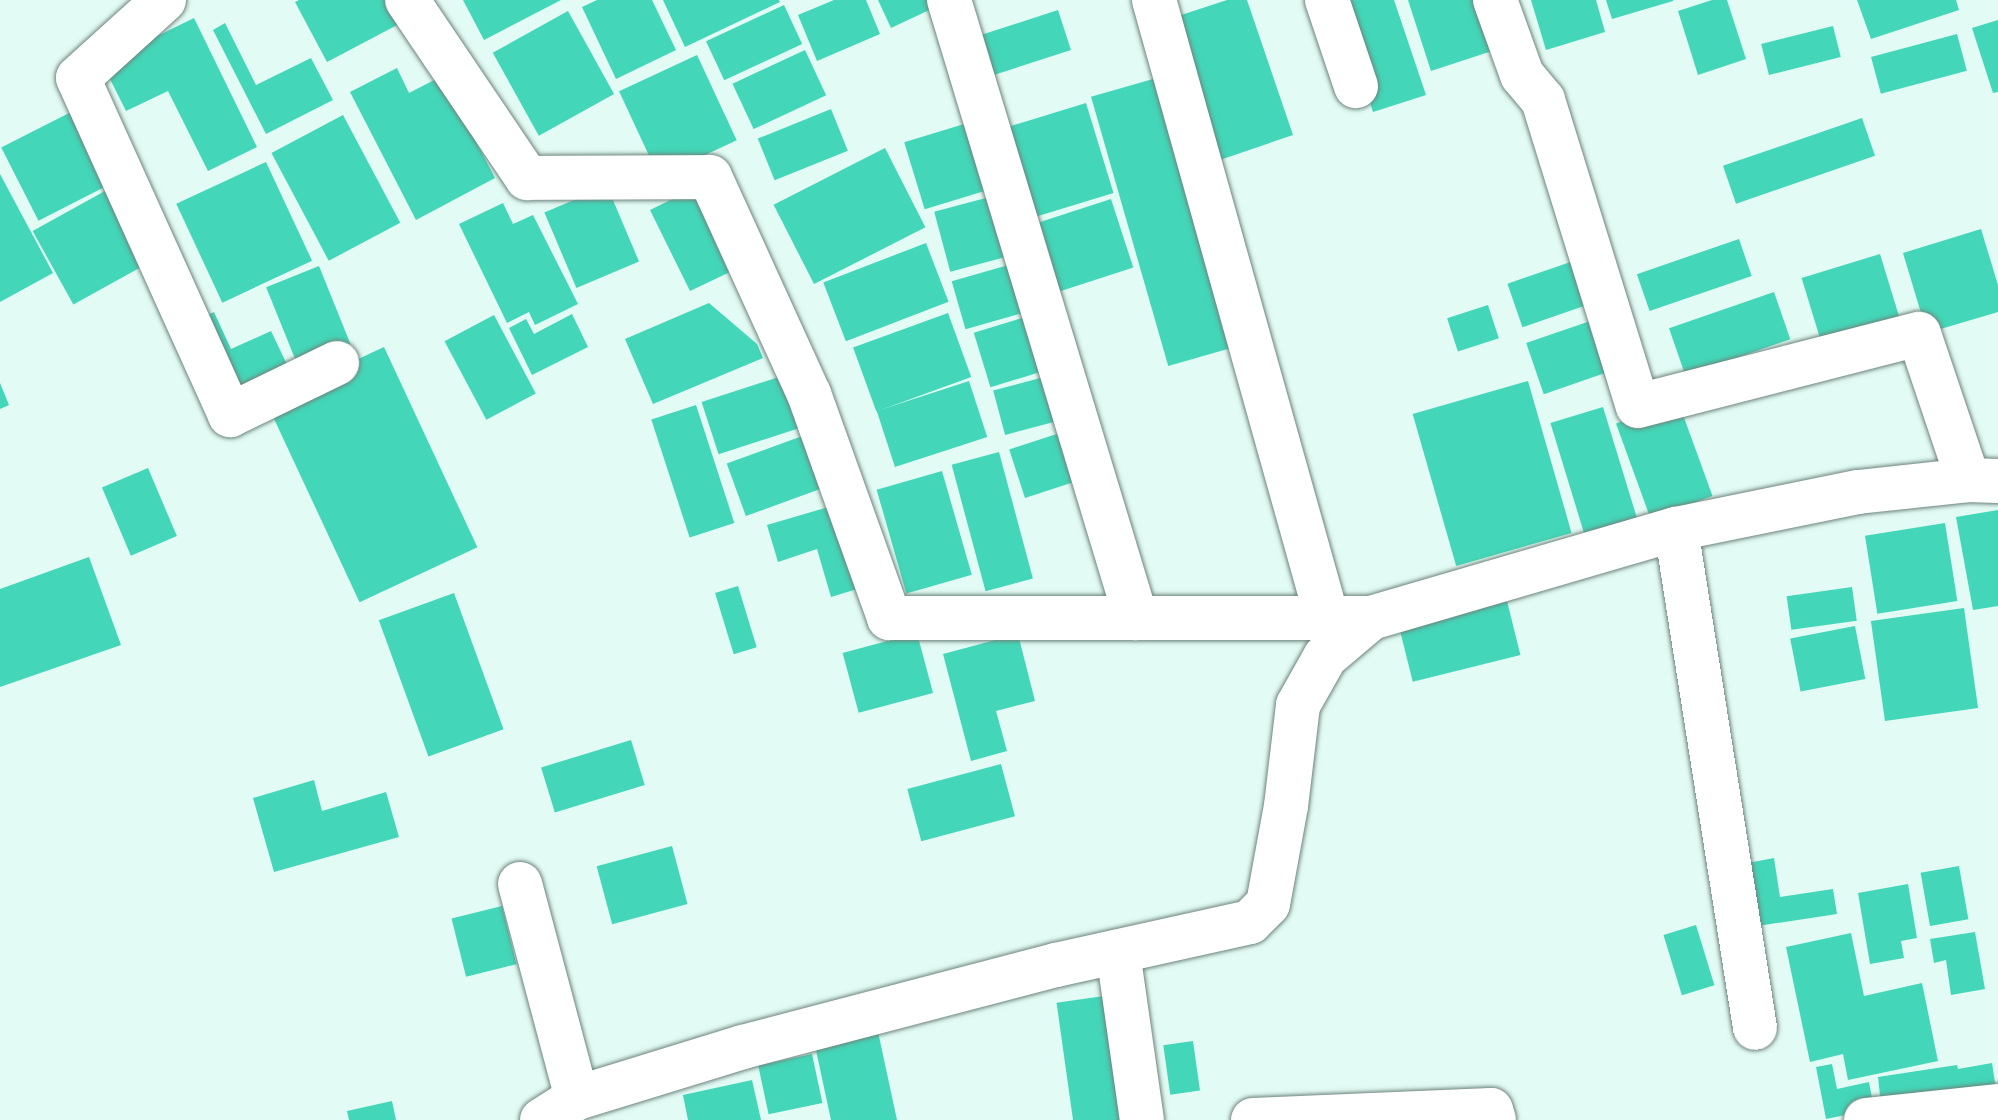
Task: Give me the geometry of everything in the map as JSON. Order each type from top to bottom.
[{"type":"street","points":[[164,0],[78,78],[230,415],[337,363]]},
{"type":"street","points":[[407,0],[527,178],[710,177],[809,394],[889,618],[1371,618],[1676,529],[1858,492],[1983,480],[1919,334],[1638,406],[1543,100],[1522,75],[1495,0]]},
{"type":"street","points":[[949,0],[1136,618]]},
{"type":"street","points":[[1154,0],[1327,618]]},
{"type":"street","points":[[1327,0],[1356,86]]},
{"type":"street","points":[[1676,529],[1755,1028]]},
{"type":"street","points":[[520,884],[560,1109],[743,1047],[1118,952],[1250,922],[1268,904],[1286,806],[1298,705],[1325,657],[1371,618]]},
{"type":"street","points":[[1118,952],[1142,1120]]},
{"type":"street","points":[[1866,1120],[1998,1106]]},
{"type":"street","points":[[1253,1120],[1491,1110],[1494,1120]]},
{"type":"building","points":[[389,0],[401,23],[327,62],[295,2]]},
{"type":"building","points":[[463,0],[561,0],[484,40]]},
{"type":"building","points":[[597,0],[652,0],[676,50],[616,79],[582,7]]},
{"type":"building","points":[[663,0],[779,0],[780,2],[685,47]]},
{"type":"building","points":[[834,0],[866,0],[880,34],[817,61],[798,15]]},
{"type":"building","points":[[878,0],[938,0],[940,5],[891,28]]},
{"type":"building","points":[[1227,0],[1247,0],[1293,135],[1217,161],[1169,19]]},
{"type":"building","points":[[1336,0],[1394,0],[1426,95],[1373,112]]},
{"type":"building","points":[[1408,0],[1479,0],[1495,50],[1431,71]]},
{"type":"building","points":[[1531,0],[1596,0],[1605,32],[1546,50]]},
{"type":"building","points":[[1606,0],[1673,0],[1673,1],[1612,19]]},
{"type":"building","points":[[1712,0],[1727,0],[1746,59],[1698,75],[1678,11]]},
{"type":"building","points":[[1857,0],[1956,0],[1959,10],[1871,39]]},
{"type":"building","points":[[784,5],[802,44],[724,80],[706,41]]},
{"type":"building","points":[[1058,10],[1071,50],[984,78],[971,38]]},
{"type":"building","points":[[568,11],[614,94],[539,136],[493,53]]},
{"type":"building","points":[[194,18],[257,147],[208,171],[168,91],[126,111],[102,63]]},
{"type":"building","points":[[1998,20],[1998,92],[1993,93],[1972,28]]},
{"type":"building","points":[[225,23],[256,85],[311,58],[333,100],[266,134],[213,30]]},
{"type":"building","points":[[1833,26],[1841,57],[1769,75],[1761,44]]},
{"type":"building","points":[[1957,34],[1967,71],[1881,94],[1871,57]]},
{"type":"building","points":[[805,50],[826,95],[754,129],[732,84]]},
{"type":"building","points":[[697,55],[737,140],[659,177],[619,91]]},
{"type":"building","points":[[397,68],[409,93],[442,76],[495,178],[416,220],[350,92]]},
{"type":"building","points":[[1167,75],[1244,344],[1168,366],[1091,97]]},
{"type":"building","points":[[1086,103],[1113,193],[1023,221],[995,131]]},
{"type":"building","points":[[77,109],[114,182],[38,221],[1,148]]},
{"type":"building","points":[[831,109],[848,151],[775,180],[758,139]]},
{"type":"building","points":[[343,115],[400,223],[329,261],[271,153]]},
{"type":"building","points":[[1862,118],[1875,156],[1736,204],[1723,166]]},
{"type":"building","points":[[974,121],[994,188],[925,209],[904,142]]},
{"type":"building","points":[[885,148],[925,227],[814,284],[774,205]]},
{"type":"building","points":[[266,162],[312,261],[222,303],[176,204]]},
{"type":"building","points":[[0,174],[53,273],[0,302]]},
{"type":"building","points":[[705,183],[725,242],[717,245],[730,272],[690,291],[650,210]]},
{"type":"building","points":[[114,186],[155,259],[73,305],[33,231]]},
{"type":"building","points":[[607,186],[639,261],[576,288],[544,213]]},
{"type":"building","points":[[997,195],[1013,255],[950,272],[934,212]]},
{"type":"building","points":[[1111,199],[1133,267],[1052,294],[1030,225]]},
{"type":"building","points":[[503,203],[513,224],[533,215],[578,304],[535,325],[529,312],[507,323],[459,224]]},
{"type":"building","points":[[1981,229],[1998,285],[1998,312],[1927,333],[1903,253]]},
{"type":"building","points":[[1739,239],[1752,276],[1650,311],[1637,274]]},
{"type":"building","points":[[926,243],[949,302],[846,341],[823,282]]},
{"type":"building","points":[[1880,254],[1903,329],[1824,353],[1802,278]]},
{"type":"building","points":[[1585,257],[1600,300],[1522,327],[1507,284]]},
{"type":"building","points":[[1019,262],[1033,310],[965,329],[952,281]]},
{"type":"building","points":[[319,266],[350,344],[298,365],[266,287]]},
{"type":"building","points":[[1774,292],[1790,339],[1685,375],[1669,328]]},
{"type":"building","points":[[709,303],[757,344],[763,358],[653,404],[625,339]]},
{"type":"building","points":[[1488,305],[1499,338],[1458,352],[1447,318]]},
{"type":"building","points":[[214,312],[231,349],[271,331],[293,377],[234,404],[195,321]]},
{"type":"building","points":[[948,313],[971,377],[876,411],[853,348]]},
{"type":"building","points":[[572,314],[588,347],[532,375],[509,328],[526,319],[534,334]]},
{"type":"building","points":[[1035,314],[1052,369],[990,387],[974,333]]},
{"type":"building","points":[[494,315],[536,394],[486,420],[445,341]]},
{"type":"building","points":[[1599,318],[1617,369],[1544,394],[1526,343]]},
{"type":"building","points":[[384,347],[477,547],[360,602],[266,402]]},
{"type":"building","points":[[791,373],[808,425],[719,454],[702,402]]},
{"type":"building","points":[[1055,374],[1067,418],[1005,435],[993,391]]},
{"type":"building","points":[[969,381],[987,437],[895,467],[877,411]]},
{"type":"building","points":[[1528,381],[1572,533],[1456,566],[1413,414]]},
{"type":"building","points":[[0,383],[9,405],[0,409]]},
{"type":"building","points":[[1678,401],[1713,496],[1651,518],[1616,424]]},
{"type":"building","points":[[696,405],[734,523],[690,537],[651,420]]},
{"type":"building","points":[[1603,407],[1638,521],[1585,537],[1550,423]]},
{"type":"building","points":[[1072,429],[1088,478],[1025,498],[1009,449]]},
{"type":"building","points":[[816,431],[835,484],[746,516],[727,463]]},
{"type":"building","points":[[999,452],[1033,579],[986,591],[952,465]]},
{"type":"building","points":[[148,468],[177,536],[131,556],[102,488]]},
{"type":"building","points":[[942,471],[972,575],[906,594],[877,490]]},
{"type":"building","points":[[842,503],[867,586],[831,597],[817,549],[778,562],[767,525]]},
{"type":"building","points":[[1998,510],[1998,606],[1973,610],[1956,517]]},
{"type":"building","points":[[1945,523],[1957,601],[1877,614],[1865,536]]},
{"type":"building","points":[[89,557],[121,645],[0,687],[0,589]]},
{"type":"building","points":[[738,586],[757,647],[734,654],[715,593]]},
{"type":"building","points":[[1852,587],[1857,621],[1791,630],[1787,596]]},
{"type":"building","points":[[1504,589],[1520,655],[1413,682],[1396,616]]},
{"type":"building","points":[[454,593],[504,729],[428,757],[379,620]]},
{"type":"building","points":[[1964,608],[1978,708],[1885,721],[1871,621]]},
{"type":"building","points":[[1855,626],[1865,679],[1801,692],[1790,639]]},
{"type":"building","points":[[917,633],[933,693],[859,713],[843,653]]},
{"type":"building","points":[[1018,634],[1035,701],[996,711],[1007,751],[971,761],[943,654]]},
{"type":"building","points":[[631,740],[645,785],[555,812],[541,767]]},
{"type":"building","points":[[1001,764],[1015,816],[921,841],[907,789]]},
{"type":"building","points":[[314,780],[322,811],[386,792],[399,837],[274,872],[253,798]]},
{"type":"building","points":[[672,846],[688,904],[612,924],[597,866]]},
{"type":"building","points":[[1774,858],[1780,897],[1833,889],[1837,914],[1751,927],[1742,864]]},
{"type":"building","points":[[1959,866],[1968,919],[1930,926],[1921,873]]},
{"type":"building","points":[[1908,884],[1917,938],[1901,941],[1904,958],[1870,964],[1858,893]]},
{"type":"building","points":[[502,906],[517,964],[466,977],[452,919]]},
{"type":"building","points":[[1696,925],[1714,985],[1682,995],[1663,935]]},
{"type":"building","points":[[1975,932],[1985,989],[1951,995],[1946,960],[1934,963],[1930,939]]},
{"type":"building","points":[[1851,933],[1864,996],[1922,983],[1938,1061],[1848,1080],[1843,1054],[1810,1062],[1786,947]]},
{"type":"building","points":[[1111,995],[1129,1120],[1073,1120],[1057,1003]]},
{"type":"building","points":[[877,1027],[897,1120],[831,1120],[814,1041]]},
{"type":"building","points":[[1193,1041],[1200,1091],[1170,1095],[1163,1045]]},
{"type":"building","points":[[812,1054],[822,1103],[769,1114],[758,1065]]},
{"type":"building","points":[[1992,1063],[1997,1096],[1882,1113],[1878,1077]]},
{"type":"building","points":[[1832,1064],[1837,1089],[1869,1082],[1874,1109],[1826,1119],[1816,1067]]},
{"type":"building","points":[[752,1080],[761,1120],[688,1120],[683,1095]]},
{"type":"building","points":[[392,1101],[396,1120],[349,1120],[347,1111]]}]
